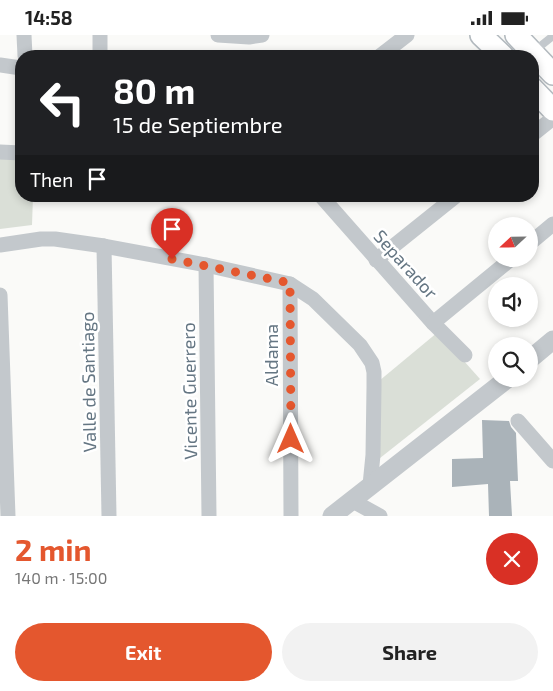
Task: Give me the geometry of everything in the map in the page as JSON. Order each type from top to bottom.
[{"type":"main road","points":[[481,35],[496,50]]},
{"type":"main road","points":[[516,35],[532,50]]},
{"type":"main road","points":[[539,58],[553,74]]},
{"type":"main road","points":[[539,95],[553,110]]},
{"type":"street","points":[[24,35],[25,50]]},
{"type":"street","points":[[100,35],[100,50]]},
{"type":"street","points":[[218,35],[249,37],[262,35]]},
{"type":"street","points":[[388,50],[407,35]]},
{"type":"street","points":[[0,65],[15,67]]},
{"type":"street","points":[[539,129],[553,118]]},
{"type":"street","points":[[0,152],[15,153]]},
{"type":"street","name":"Separador","points":[[328,202],[376,260],[465,355]]},
{"type":"street","points":[[376,260],[448,202]]},
{"type":"street","points":[[538,236],[553,224]]},
{"type":"street","points":[[0,245],[41,239],[55,239],[206,265],[290,283],[320,305],[360,345],[372,363],[374,372],[373,455],[370,485]]},
{"type":"street","name":"Valle de Santiago","points":[[104,246],[110,516]]},
{"type":"street","name":"Vicente Guerrero","points":[[206,265],[209,516]]},
{"type":"street","points":[[433,323],[501,267]]},
{"type":"street","name":"Aldama","points":[[290,283],[291,516]]},
{"type":"street","points":[[0,295],[8,516]]},
{"type":"street","points":[[538,352],[553,340]]},
{"type":"street","points":[[332,516],[497,387]]},
{"type":"street","points":[[518,421],[553,461]]},
{"type":"street","points":[[351,500],[380,516]]},
{"type":"lane","points":[[536,50],[553,36]]},
{"type":"shaded area","points":[[0,155],[15,157],[15,202],[33,202],[32,225],[0,229]]},
{"type":"shaded area","points":[[438,332],[480,379],[375,462],[379,381]]},
{"type":"building","points":[[482,420],[509,421],[516,433],[518,481],[510,481],[512,516],[489,516],[488,484],[452,487],[452,459],[483,458]]},
{"type":"route","points":[[172,259],[290,283],[291,439]]}]
